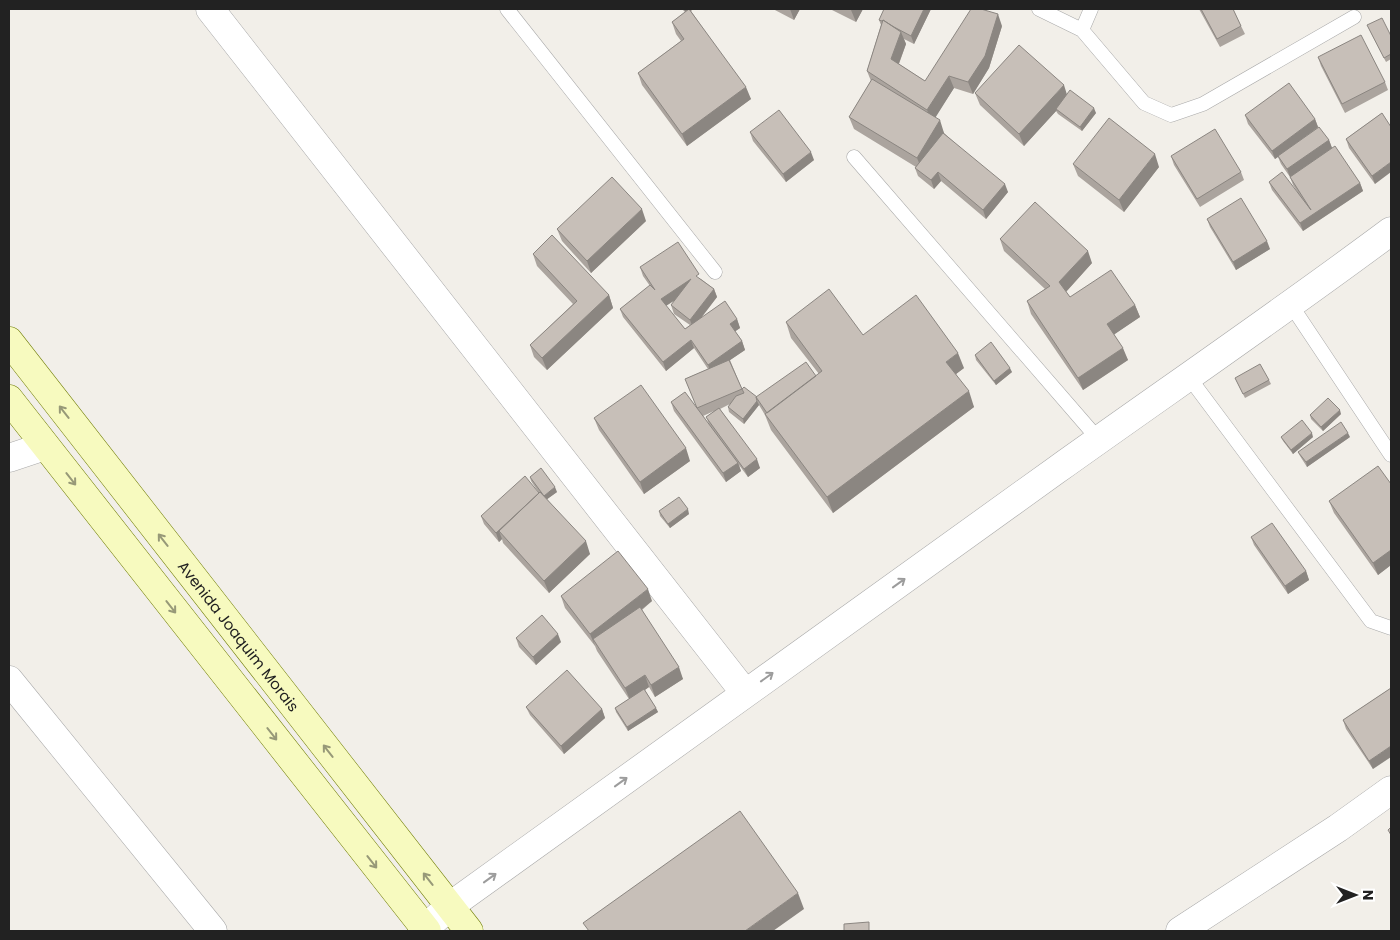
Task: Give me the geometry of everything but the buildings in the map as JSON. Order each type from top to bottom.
[{"type":"street","points":[[210,9],[745,693]]},
{"type":"street","points":[[9,399],[425,931],[450,906],[1188,376],[1292,306],[1391,231]]},
{"type":"street","name":"Avenida Joaquim Morais","points":[[9,341],[468,931]]},
{"type":"street","points":[[9,458],[44,446]]},
{"type":"street","points":[[9,680],[18,708],[213,931]]},
{"type":"street","points":[[1180,931],[1338,828],[1391,790]]},
{"type":"lane","points":[[507,9],[715,272]]},
{"type":"lane","points":[[1039,9],[1082,30],[1144,103],[1171,115],[1203,104],[1354,17]]},
{"type":"lane","points":[[1082,30],[1091,9]]},
{"type":"lane","points":[[854,158],[1099,440]]},
{"type":"lane","points":[[1292,306],[1391,455]]},
{"type":"lane","points":[[1188,376],[1371,621],[1391,628]]}]
